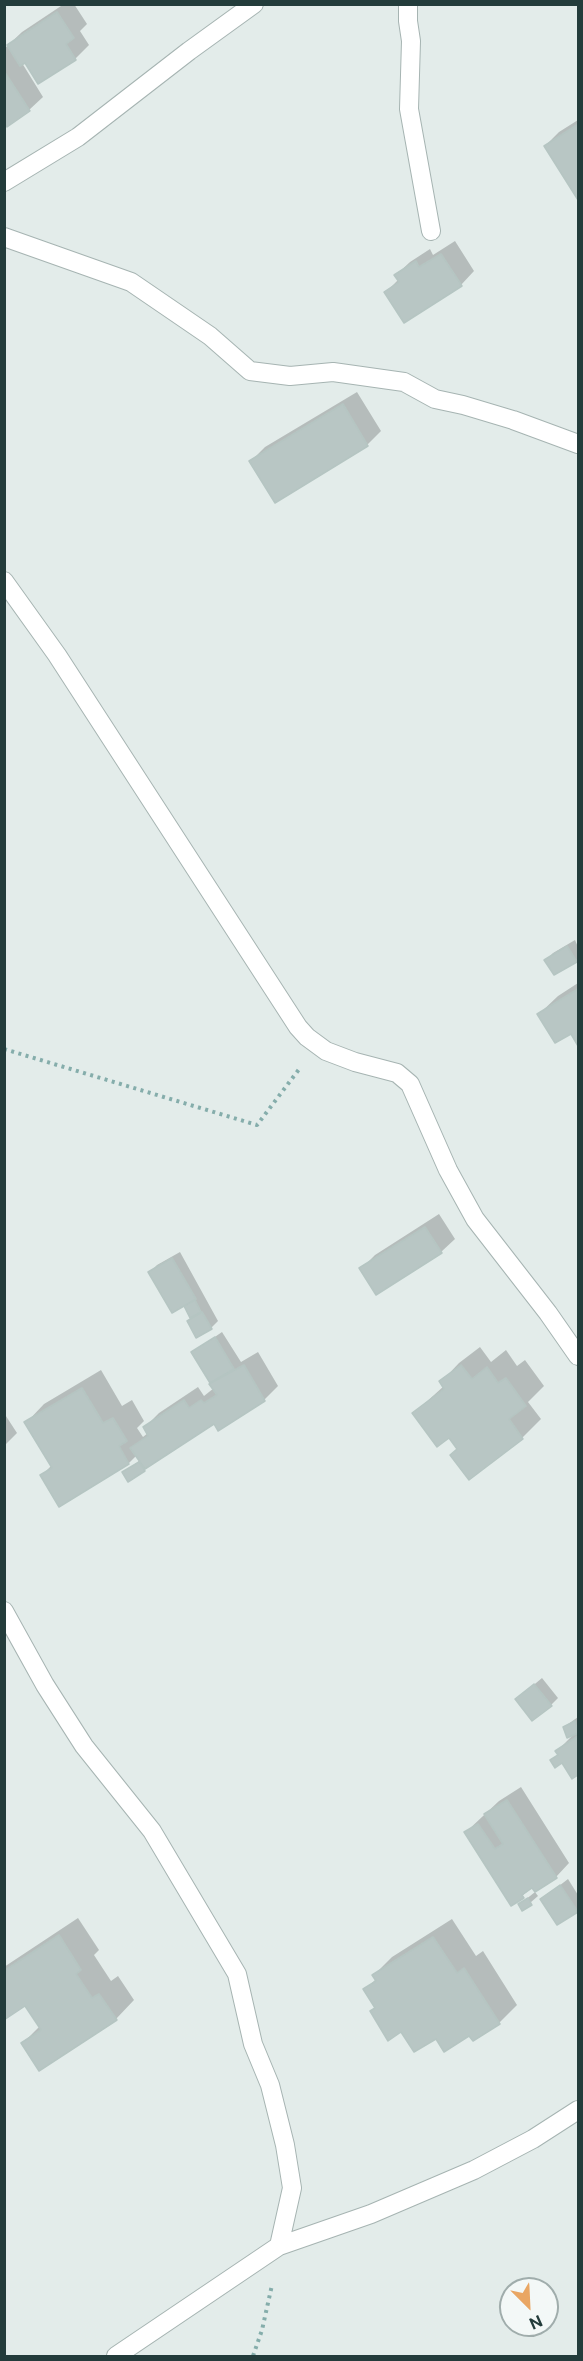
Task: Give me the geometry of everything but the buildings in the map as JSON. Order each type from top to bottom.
[{"type":"street","points":[[4,182],[78,137],[254,4]]},
{"type":"street","points":[[408,4],[411,41],[409,109],[431,231]]},
{"type":"street","points":[[4,237],[131,282],[210,336],[250,371],[290,376],[333,372],[404,382],[435,399],[513,420],[579,444]]},
{"type":"street","points":[[4,581],[62,664],[298,1027],[326,1051],[355,1062],[397,1073],[410,1084],[448,1170],[475,1219],[579,1356]]},
{"type":"street","points":[[4,1611],[45,1685],[84,1746],[152,1831],[237,1974],[253,2044],[270,2085],[285,2145],[292,2188],[279,2246]]},
{"type":"street","points":[[116,2356],[279,2246],[371,2214],[474,2170],[533,2139],[579,2110]]},
{"type":"path","points":[[4,1049],[257,1125],[317,1045]]},
{"type":"path","points":[[253,2356],[262,2330],[279,2246]]}]
